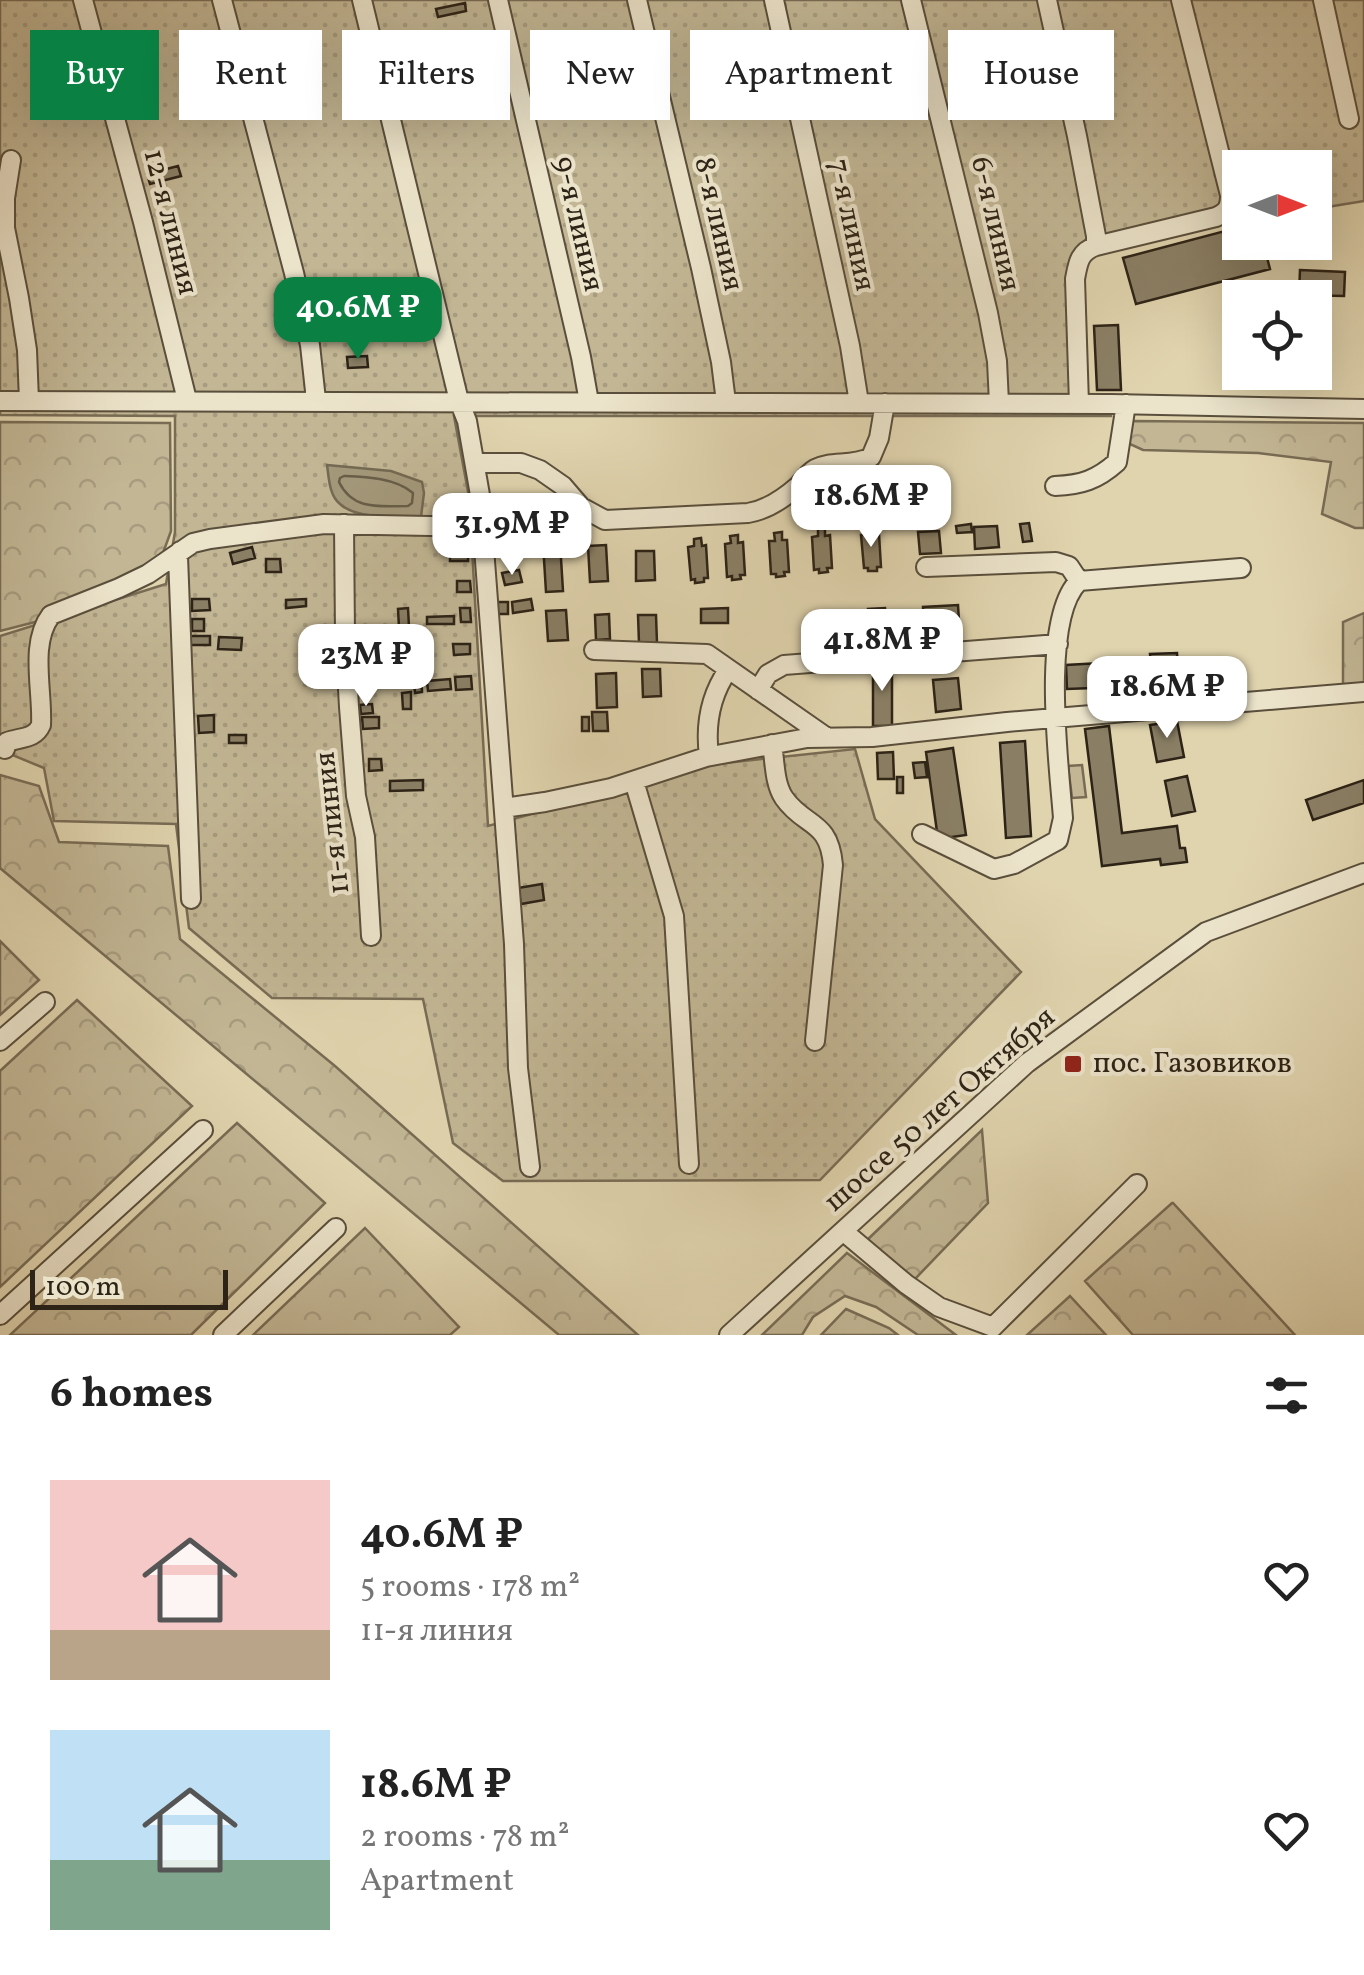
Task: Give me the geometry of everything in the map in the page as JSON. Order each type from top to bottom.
[{"type":"street","name":"12-я линия","points":[[83,0],[187,400]]},
{"type":"street","points":[[222,0],[294,273],[310,345],[316,400]]},
{"type":"street","points":[[362,0],[475,463],[514,944],[518,1068],[530,1166]]},
{"type":"street","name":"9-я линия","points":[[498,0],[589,402]]},
{"type":"street","name":"8-я линия","points":[[637,0],[701,268],[726,402]]},
{"type":"street","name":"7-я линия","points":[[774,0],[859,403]]},
{"type":"street","name":"6-я линия","points":[[911,0],[988,313],[997,361],[999,403]]},
{"type":"street","points":[[1047,0],[1078,136],[1096,246]]},
{"type":"street","points":[[1079,404],[1076,279],[1082,253],[1096,246],[1216,217],[1226,213],[1230,205],[1181,0]]},
{"type":"street","points":[[1323,0],[1348,118]]},
{"type":"street","points":[[11,160],[4,228],[27,350],[29,400]]},
{"type":"street","points":[[0,401],[999,403],[1364,409]]},
{"type":"street","points":[[475,463],[522,463],[540,470],[563,486],[581,506],[606,520],[748,514],[769,507],[812,470],[871,457],[886,403]]},
{"type":"street","points":[[1054,486],[1095,479],[1116,462],[1126,404]]},
{"type":"street","points":[[6,749],[8,742],[38,733],[42,724],[39,643],[42,626],[50,615],[148,574],[180,550],[225,536],[344,524],[483,527]]},
{"type":"street","name":"11-я линия","points":[[344,524],[349,707],[356,796],[365,837],[371,936]]},
{"type":"street","points":[[180,550],[192,899]]},
{"type":"street","points":[[926,567],[1056,562],[1069,566],[1080,582]]},
{"type":"street","points":[[922,834],[994,869],[1014,864],[1058,840],[1063,818],[1054,665],[1070,590],[1080,582],[1241,568]]},
{"type":"street","points":[[758,690],[768,674],[784,665],[1058,644]]},
{"type":"street","points":[[594,650],[707,654],[826,738]]},
{"type":"street","points":[[709,756],[710,709],[728,670]]},
{"type":"street","points":[[504,808],[611,788],[709,756],[807,738],[872,737],[1357,693]]},
{"type":"street","points":[[772,744],[777,782],[784,797],[814,823],[831,846],[815,1041]]},
{"type":"street","points":[[634,781],[674,916],[689,1164]]},
{"type":"street","name":"шоссе 50 лет Октября","points":[[729,1335],[1028,1062],[1206,932],[1364,873]]},
{"type":"street","points":[[0,1040],[44,1002]]},
{"type":"street","points":[[0,1315],[203,1130]]},
{"type":"street","points":[[843,1231],[939,1306],[993,1327],[1137,1184]]},
{"type":"street","points":[[224,1335],[336,1228]]},
{"type":"green space","points":[[0,0],[1364,0],[1364,201],[1332,206],[1332,150],[1222,150],[1222,223],[1084,245],[1084,403],[1111,404],[1111,416],[454,416],[469,497],[488,826],[716,764],[855,749],[875,819],[1021,972],[820,1180],[503,1181],[453,1143],[423,999],[272,998],[189,928],[176,824],[54,821],[44,768],[0,750],[0,636],[166,584],[175,532],[175,416],[0,415]]},
{"type":"green space","points":[[1133,421],[1364,423],[1364,528],[1322,514],[1331,462],[1258,453],[1143,450],[1121,440]]},
{"type":"green space","points":[[0,422],[170,423],[171,531],[159,564],[39,621],[0,631]]},
{"type":"green space","points":[[1364,613],[1364,686],[1343,688],[1343,622]]},
{"type":"green space","points":[[1082,765],[1086,797],[1072,798],[1068,766]]},
{"type":"green space","points":[[0,775],[39,786],[59,842],[168,846],[180,939],[335,1066],[638,1335],[559,1335],[0,868]]},
{"type":"green space","points":[[0,941],[39,980],[0,1015]]},
{"type":"green space","points":[[77,1000],[192,1106],[0,1287],[0,1071]]},
{"type":"green space","points":[[237,1123],[325,1203],[191,1335],[10,1335]]},
{"type":"green space","points":[[982,1130],[988,1203],[914,1280],[865,1242]]},
{"type":"green space","points":[[1172,1203],[1295,1335],[1133,1335],[1085,1281]]},
{"type":"green space","points":[[365,1228],[459,1327],[450,1335],[253,1335]]},
{"type":"green space","points":[[847,1253],[956,1335],[918,1335],[876,1307],[845,1296],[813,1317],[802,1335],[762,1335]]},
{"type":"green space","points":[[1070,1296],[1106,1335],[1027,1335]]},
{"type":"green space","points":[[846,1309],[889,1328],[898,1335],[821,1335]]},
{"type":"water","points":[[327,465],[391,471],[422,482],[421,517],[379,516],[347,509],[334,496]]},
{"type":"building","points":[[465,3],[466,11],[438,17],[436,9]]},
{"type":"building","points":[[178,166],[181,176],[150,184],[147,174]]},
{"type":"building","points":[[1222,232],[1222,260],[1268,260],[1270,269],[1136,304],[1123,258]]},
{"type":"building","points":[[1300,270],[1345,272],[1344,296],[1332,296],[1332,280],[1300,280]]},
{"type":"building","points":[[411,280],[415,290],[402,294],[399,283]]},
{"type":"building","points":[[411,299],[423,299],[424,310],[411,311]]},
{"type":"building","points":[[391,302],[392,312],[363,316],[362,306]]},
{"type":"building","points":[[417,320],[430,320],[430,332],[417,332]]},
{"type":"building","points":[[398,325],[399,337],[374,338],[373,326]]},
{"type":"building","points":[[1118,325],[1121,390],[1097,390],[1094,326]]},
{"type":"building","points":[[367,356],[368,367],[348,368],[347,357]]},
{"type":"building","points":[[563,501],[564,512],[538,513],[537,502]]},
{"type":"building","points":[[519,514],[529,525],[521,533],[511,522]]},
{"type":"building","points":[[1029,523],[1032,541],[1023,542],[1020,524]]},
{"type":"building","points":[[971,524],[972,532],[957,533],[956,526]]},
{"type":"building","points":[[997,526],[999,547],[975,549],[974,527]]},
{"type":"building","points":[[867,527],[874,527],[874,534],[879,534],[881,567],[877,571],[864,568],[861,535],[867,535]]},
{"type":"building","points":[[825,528],[825,536],[830,535],[832,568],[819,573],[819,569],[814,570],[812,537],[818,536],[818,529]]},
{"type":"building","points":[[939,531],[941,553],[920,554],[918,532]]},
{"type":"building","points":[[782,532],[782,540],[787,540],[789,572],[776,577],[771,574],[769,541],[775,541],[774,533]]},
{"type":"building","points":[[738,535],[738,543],[743,542],[745,575],[732,580],[732,576],[727,577],[725,544],[731,543],[730,536]]},
{"type":"building","points":[[701,538],[702,546],[706,545],[708,578],[695,583],[695,579],[691,580],[688,547],[694,546],[694,539]]},
{"type":"building","points":[[560,542],[563,591],[546,592],[543,543]]},
{"type":"building","points":[[606,545],[608,581],[590,582],[588,546]]},
{"type":"building","points":[[252,547],[255,558],[233,564],[230,553]]},
{"type":"building","points":[[636,551],[654,551],[655,580],[636,581]]},
{"type":"building","points":[[450,552],[468,552],[468,561],[450,561]]},
{"type":"building","points":[[266,559],[280,559],[281,572],[266,572]]},
{"type":"building","points":[[519,570],[522,582],[505,585],[502,573]]},
{"type":"building","points":[[457,581],[470,581],[471,592],[457,592]]},
{"type":"building","points":[[192,599],[209,599],[210,610],[192,611]]},
{"type":"building","points":[[306,599],[306,606],[286,608],[286,600]]},
{"type":"building","points":[[531,599],[533,610],[513,613],[512,602]]},
{"type":"building","points":[[496,602],[508,602],[508,614],[497,614]]},
{"type":"building","points":[[958,605],[960,637],[925,639],[923,607]]},
{"type":"building","points":[[408,608],[409,627],[399,628],[398,609]]},
{"type":"building","points":[[460,608],[470,608],[471,622],[461,622]]},
{"type":"building","points":[[728,608],[728,623],[701,623],[701,609]]},
{"type":"building","points":[[885,608],[886,638],[869,639],[868,609]]},
{"type":"building","points":[[566,610],[568,640],[548,641],[546,611]]},
{"type":"building","points":[[609,614],[610,639],[596,640],[595,615]]},
{"type":"building","points":[[638,615],[656,615],[657,643],[639,643]]},
{"type":"building","points":[[454,616],[454,624],[427,624],[427,617]]},
{"type":"building","points":[[192,619],[204,619],[204,631],[192,631]]},
{"type":"building","points":[[190,636],[210,636],[210,645],[190,645]]},
{"type":"building","points":[[219,637],[242,638],[241,650],[218,649]]},
{"type":"building","points":[[453,644],[470,644],[470,654],[454,655]]},
{"type":"building","points":[[1177,653],[1179,685],[1153,687],[1150,654]]},
{"type":"building","points":[[873,662],[892,662],[892,726],[873,726]]},
{"type":"building","points":[[1119,662],[1120,687],[1067,689],[1066,665]]},
{"type":"building","points":[[399,664],[400,674],[389,675],[388,665]]},
{"type":"building","points":[[642,669],[660,669],[661,696],[643,697]]},
{"type":"building","points":[[421,673],[422,692],[415,693],[413,674]]},
{"type":"building","points":[[616,673],[617,707],[597,708],[596,674]]},
{"type":"building","points":[[471,676],[472,689],[456,690],[455,677]]},
{"type":"building","points":[[958,678],[961,709],[936,712],[933,680]]},
{"type":"building","points":[[450,679],[451,689],[428,691],[427,681]]},
{"type":"building","points":[[371,681],[372,693],[360,694],[359,682]]},
{"type":"building","points":[[411,692],[411,709],[403,709],[402,693]]},
{"type":"building","points":[[372,704],[373,713],[361,714],[360,705]]},
{"type":"building","points":[[592,712],[607,712],[608,731],[593,731]]},
{"type":"building","points":[[214,715],[214,732],[199,733],[198,716]]},
{"type":"building","points":[[362,717],[379,717],[379,728],[363,729]]},
{"type":"building","points":[[582,717],[589,717],[589,731],[582,731]]},
{"type":"building","points":[[1177,721],[1184,757],[1157,762],[1150,725]]},
{"type":"building","points":[[1109,726],[1122,833],[1177,826],[1187,862],[1161,865],[1160,859],[1102,866],[1085,729]]},
{"type":"building","points":[[229,735],[246,735],[246,743],[229,743]]},
{"type":"building","points":[[1025,741],[1031,836],[1006,838],[1000,743]]},
{"type":"building","points":[[953,748],[966,835],[938,839],[926,752]]},
{"type":"building","points":[[893,752],[894,779],[878,779],[877,753]]},
{"type":"building","points":[[369,759],[381,759],[382,770],[369,771]]},
{"type":"building","points":[[925,762],[927,777],[915,778],[913,763]]},
{"type":"building","points":[[1187,776],[1195,811],[1172,816],[1165,781]]},
{"type":"building","points":[[897,777],[903,777],[903,793],[897,793]]},
{"type":"building","points":[[423,780],[423,790],[390,791],[390,781]]},
{"type":"building","points":[[1364,780],[1364,803],[1313,820],[1306,800]]},
{"type":"building","points":[[542,884],[544,900],[521,904],[518,888]]},
{"type":"place","name":"пос. Газовиков","points":[[1073,1064]]}]
